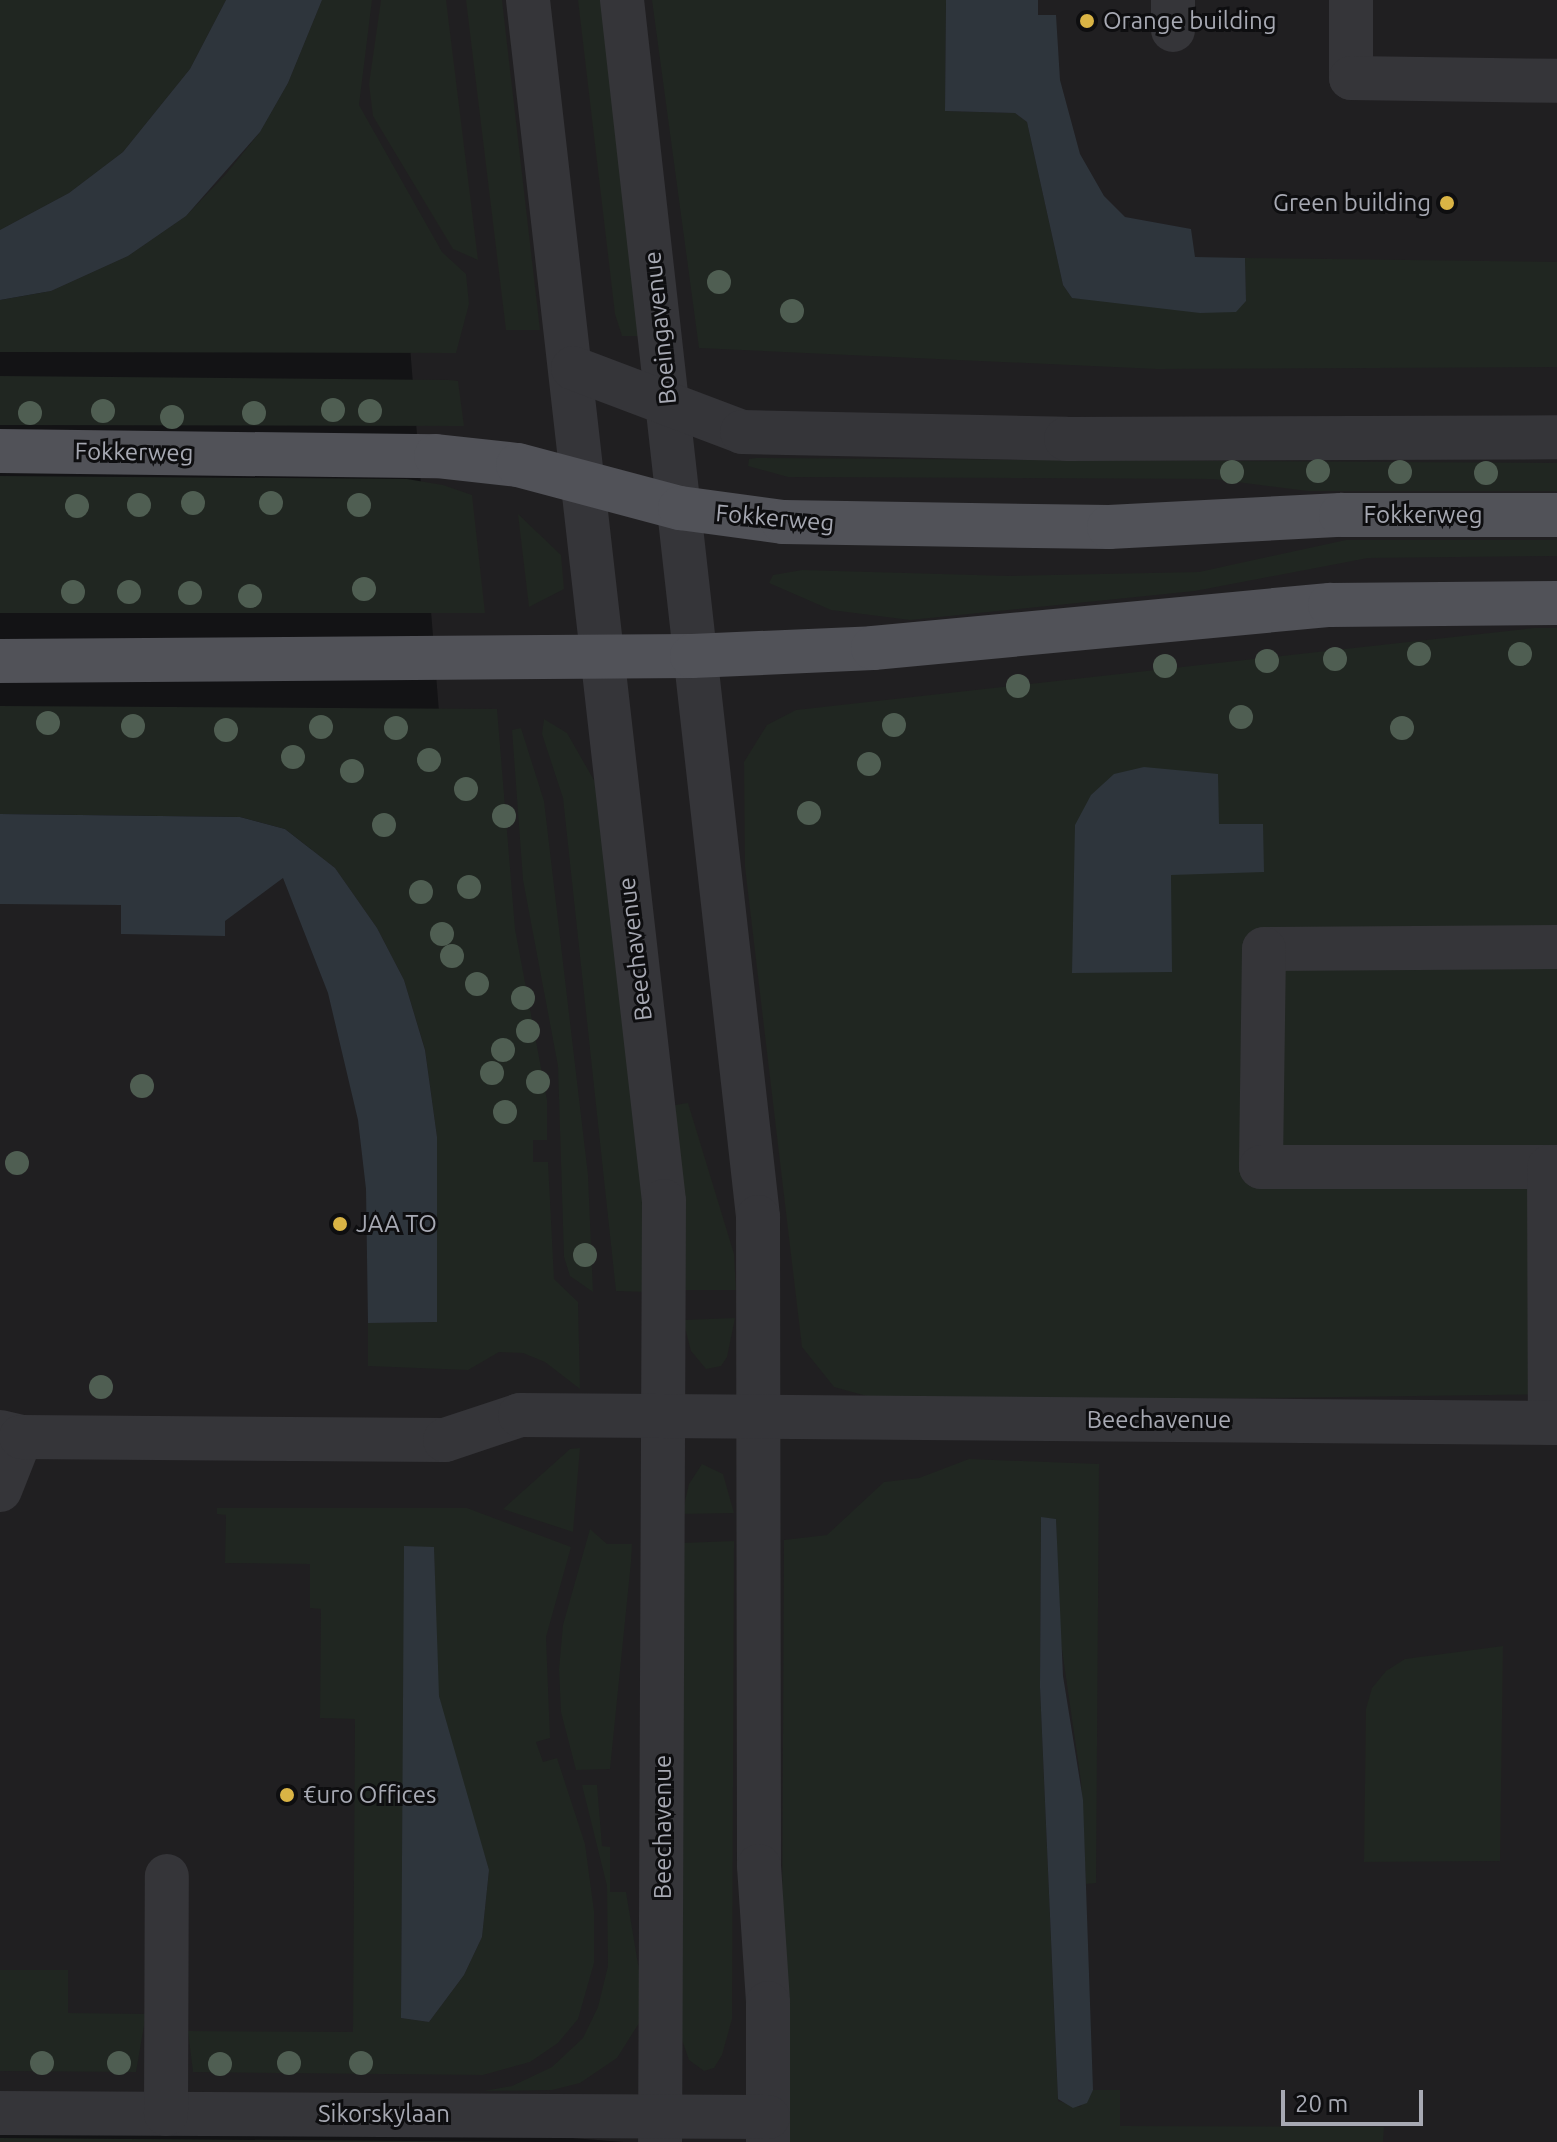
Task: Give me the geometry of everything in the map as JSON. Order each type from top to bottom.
[{"type":"main road","name":"Fokkerweg","points":[[0,451],[436,456],[518,465],[680,508],[783,522],[1020,528],[1167,526],[1354,515],[1557,515]]},
{"type":"main road","points":[[0,661],[692,656],[873,648],[1330,605],[1557,603]]},
{"type":"street","points":[[528,0],[586,483]]},
{"type":"street","name":"Boeingavenue","points":[[622,0],[680,508],[692,656]]},
{"type":"street","points":[[1351,0],[1351,78],[1557,81]]},
{"type":"street","points":[[573,368],[733,431],[1066,439],[1557,437]]},
{"type":"street","name":"Beechavenue","points":[[586,483],[601,657],[664,1201],[660,2129]]},
{"type":"street","points":[[692,656],[755,1181],[760,1418],[759,1866],[768,2003],[768,2129]]},
{"type":"street","points":[[1554,1423],[1553,1167],[1261,1167],[1264,949],[1557,947]]},
{"type":"street","name":"Beechavenue","points":[[11,1435],[445,1440],[520,1415],[1554,1423]]},
{"type":"street","points":[[0,1490],[11,1435]]},
{"type":"street","points":[[166,2114],[167,1876]]},
{"type":"street","name":"Sikorskylaan","points":[[0,2113],[166,2114],[660,2129],[768,2129]]},
{"type":"shaded area","points":[[0,0],[1557,0],[1557,2142],[623,2142],[0,2093],[0,846],[450,851],[406,296],[0,291]]},
{"type":"shaded area","points":[[0,0],[226,0],[190,69],[123,152],[69,193],[0,230]]},
{"type":"shaded area","points":[[226,0],[322,0],[288,83],[260,132],[186,216],[128,256],[51,291],[0,300],[0,230],[69,193],[123,152],[190,69]]},
{"type":"shaded area","points":[[322,0],[372,0],[359,105],[442,252],[466,274],[469,304],[456,353],[0,352],[0,300],[51,291],[128,256],[186,216],[226,174],[260,132],[288,83]]},
{"type":"shaded area","points":[[381,0],[446,0],[478,260],[453,249],[373,116],[369,84]]},
{"type":"shaded area","points":[[466,0],[502,0],[540,330],[506,330]]},
{"type":"shaded area","points":[[578,0],[605,0],[645,336],[622,336],[615,314]]},
{"type":"shaded area","points":[[652,0],[946,0],[945,111],[1015,113],[1027,122],[1063,285],[1072,298],[1246,301],[1245,258],[1557,262],[1557,367],[1157,369],[699,348]]},
{"type":"shaded area","points":[[946,0],[1038,0],[1038,15],[1056,15],[1060,80],[1080,154],[1104,196],[1125,217],[1191,229],[1195,257],[1245,258],[1246,301],[1236,312],[1200,313],[1072,298],[1063,285],[1027,122],[1015,113],[945,111]]},
{"type":"shaded area","points":[[0,376],[449,380],[458,381],[464,426],[0,425]]},
{"type":"shaded area","points":[[749,459],[1557,463],[1557,491],[1308,491],[1213,479],[788,477],[748,466]]},
{"type":"shaded area","points":[[0,476],[407,479],[443,485],[472,495],[485,613],[0,613]]},
{"type":"shaded area","points":[[518,514],[561,555],[564,589],[529,607]]},
{"type":"shaded area","points":[[1346,540],[1557,540],[1557,556],[1368,558],[1195,591],[910,620],[831,610],[769,583],[773,575],[802,570],[1010,576],[1199,572]]},
{"type":"shaded area","points":[[1534,628],[1557,628],[1557,1394],[892,1403],[834,1387],[802,1347],[745,867],[744,762],[767,725],[796,710]]},
{"type":"shaded area","points":[[0,706],[497,709],[515,929],[547,1100],[547,1140],[533,1140],[533,1162],[548,1162],[554,1279],[578,1302],[580,1389],[545,1362],[523,1353],[499,1352],[468,1370],[368,1366],[368,1323],[436,1322],[437,1137],[425,1049],[404,980],[377,928],[335,868],[285,829],[240,817],[0,814]]},
{"type":"shaded area","points":[[544,719],[567,733],[595,782],[645,1182],[649,1292],[616,1291],[563,798],[542,734]]},
{"type":"shaded area","points":[[521,728],[544,801],[588,1175],[593,1292],[570,1276],[564,1257],[558,1066],[523,880],[512,730]]},
{"type":"shaded area","points":[[1144,767],[1218,774],[1219,824],[1263,824],[1264,872],[1171,875],[1172,972],[1072,973],[1075,825],[1091,795],[1114,774]]},
{"type":"shaded area","points":[[0,814],[240,817],[285,829],[335,868],[377,928],[404,980],[425,1050],[437,1137],[437,1322],[368,1323],[366,1189],[358,1120],[328,993],[283,878],[225,921],[225,936],[121,934],[121,905],[0,904]]},
{"type":"shaded area","points":[[688,1103],[734,1254],[736,1290],[682,1290],[669,1106]]},
{"type":"shaded area","points":[[735,1318],[727,1357],[721,1366],[706,1369],[691,1351],[683,1320]]},
{"type":"shaded area","points":[[580,1448],[573,1532],[503,1509],[570,1449]]},
{"type":"shaded area","points":[[969,1459],[1099,1464],[1096,1883],[1086,1884],[1081,1781],[1058,1622],[1056,1519],[1041,1518],[1040,1687],[1058,2101],[1080,2107],[1093,2090],[1120,2090],[1120,2126],[1384,2127],[1383,2142],[781,2142],[784,1540],[827,1535],[884,1482],[919,1478]]},
{"type":"shaded area","points":[[702,1464],[723,1474],[734,1513],[682,1514],[689,1484]]},
{"type":"shaded area","points":[[217,1508],[467,1508],[571,1547],[546,1637],[550,1738],[536,1742],[543,1762],[557,1758],[585,1844],[594,1911],[594,1963],[578,2019],[558,2043],[530,2062],[483,2075],[193,2072],[188,2031],[353,2032],[355,1719],[320,1718],[321,1609],[310,1608],[310,1564],[225,1563],[226,1515],[217,1514]],"holes":[[[405,1546],[434,1548],[436,1682],[447,1734],[489,1870],[482,1937],[464,1975],[429,2022],[401,2018]]]},
{"type":"shaded area","points":[[1041,1517],[1056,1519],[1063,1676],[1083,1800],[1093,2090],[1087,2103],[1073,2108],[1058,2099],[1040,1687]]},
{"type":"shaded area","points":[[590,1529],[607,1544],[632,1544],[631,1562],[610,1769],[576,1770],[561,1712],[559,1669],[563,1625]]},
{"type":"shaded area","points":[[734,1541],[732,2019],[722,2055],[714,2068],[704,2071],[689,2060],[680,2034],[681,1543]]},
{"type":"shaded area","points":[[404,1546],[434,1547],[439,1696],[489,1870],[482,1937],[464,1975],[429,2022],[401,2018]]},
{"type":"shaded area","points":[[1503,1646],[1500,1861],[1364,1862],[1366,1709],[1372,1688],[1386,1671],[1405,1659]]},
{"type":"shaded area","points":[[582,1785],[597,1785],[602,1846],[610,1847],[610,1892],[626,1892],[646,2012],[617,2058],[580,2083],[552,2090],[484,2091],[512,2086],[552,2067],[583,2038],[598,2007],[608,1966],[607,1886]]},
{"type":"shaded area","points":[[0,1970],[68,1970],[68,2013],[146,2014],[136,2072],[0,2071]]},
{"type":"shaded area","points":[[0,2138],[543,2142],[0,2142]]},
{"type":"place","name":"Orange building","points":[[1087,21]]},
{"type":"place","name":"Green building","points":[[1447,203]]},
{"type":"place","name":"JAA TO","points":[[340,1224]]},
{"type":"place","name":"€uro Offices","points":[[287,1795]]}]
